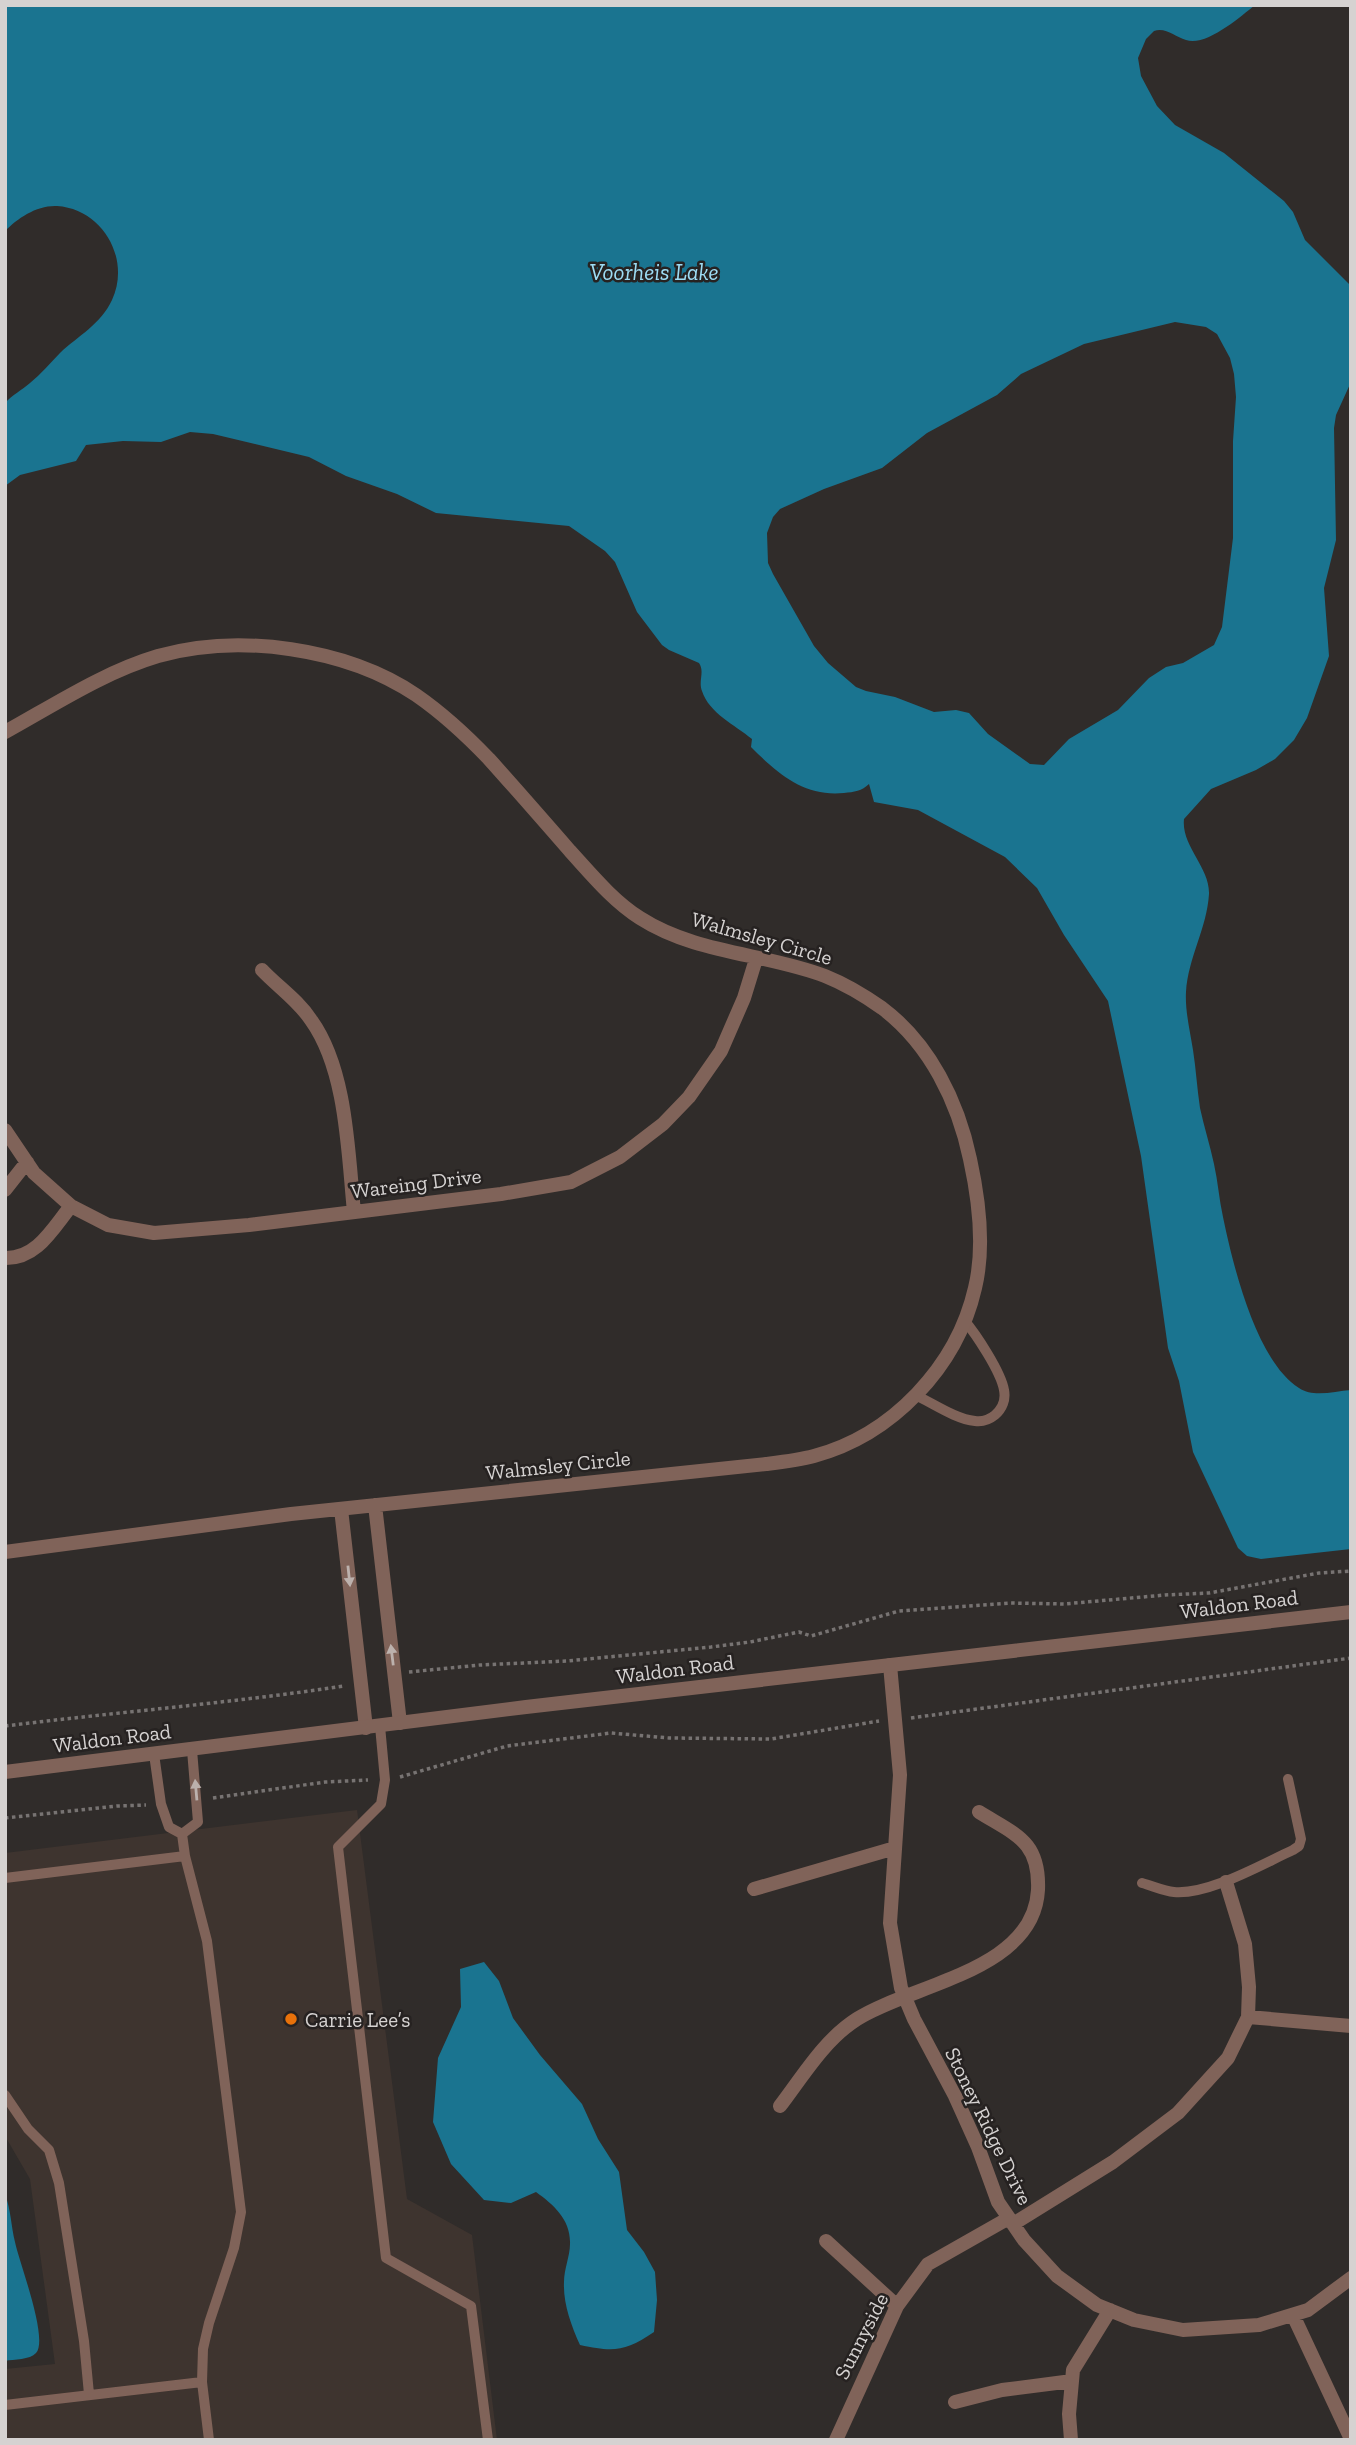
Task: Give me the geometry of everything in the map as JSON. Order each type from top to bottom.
[{"type":"street","name":"Walmsley Circle","points":[[5,732],[96,682],[155,657],[186,650],[217,646],[296,649],[354,664],[386,678],[415,694],[442,714],[486,756],[596,880],[640,918],[678,936],[822,975],[846,985],[883,1009],[906,1030],[929,1058],[953,1103],[965,1136],[976,1186],[980,1249],[975,1290],[964,1320],[936,1373],[901,1410],[871,1432],[815,1456],[766,1464],[341,1509],[5,1552]]},
{"type":"street","name":"Wareing Drive","points":[[5,1130],[34,1173],[71,1206],[108,1226],[154,1233],[249,1225],[501,1194],[571,1182],[620,1157],[663,1124],[689,1097],[721,1051],[744,998],[756,958]]},
{"type":"street","points":[[262,970],[297,1002],[313,1022],[330,1058],[344,1109],[354,1212]]},
{"type":"street","points":[[5,1190],[27,1163]]},
{"type":"street","points":[[5,1258],[25,1256],[37,1247],[71,1206]]},
{"type":"street","points":[[375,1505],[400,1723]]},
{"type":"street","points":[[341,1509],[361,1682],[373,1727]]},
{"type":"street","name":"Waldon Road","points":[[5,1772],[1351,1612]]},
{"type":"street","name":"Stoney Ridge Drive","points":[[890,1665],[900,1775],[890,1923],[901,1988],[928,2047],[956,2096],[998,2202],[1024,2240],[1057,2276],[1097,2305],[1134,2320],[1183,2330],[1259,2325],[1293,2315],[1308,2310],[1351,2278]]},
{"type":"street","points":[[780,2106],[833,2037],[858,2018],[981,1965],[1016,1941],[1030,1922],[1037,1895],[1038,1867],[1031,1851],[1020,1838],[979,1812]]},
{"type":"street","points":[[754,1889],[895,1848]]},
{"type":"street","points":[[1226,1882],[1245,1944],[1249,1987],[1248,2017],[1351,2026]]},
{"type":"street","name":"Sunnyside","points":[[835,2440],[897,2306],[928,2264],[1011,2221],[1113,2162],[1178,2113],[1228,2059],[1248,2017]]},
{"type":"street","points":[[826,2241],[897,2306]]},
{"type":"street","points":[[1072,2440],[1069,2414],[1073,2371],[1110,2310]]},
{"type":"street","points":[[1293,2315],[1351,2439]]},
{"type":"street","points":[[955,2402],[1002,2390],[1072,2381]]},
{"type":"lane","points":[[915,1395],[963,1418],[976,1421],[988,1420],[1001,1409],[1004,1390],[1000,1380],[977,1335],[964,1320]]},
{"type":"lane","points":[[373,1727],[385,1780],[381,1804],[338,1847],[386,2258],[471,2306],[488,2440]]},
{"type":"lane","points":[[182,1834],[198,1822],[192,1750]]},
{"type":"lane","points":[[155,1754],[162,1804],[169,1827],[182,1834]]},
{"type":"lane","points":[[1142,1883],[1175,1892],[1226,1882],[1299,1846],[1301,1839],[1288,1779]]},
{"type":"lane","points":[[182,1834],[207,1941],[241,2212],[234,2248],[203,2349],[202,2382],[209,2440]]},
{"type":"lane","points":[[5,1878],[185,1856]]},
{"type":"lane","points":[[5,2095],[29,2129],[49,2150],[59,2183],[84,2341],[89,2395]]},
{"type":"lane","points":[[5,2404],[202,2382]]},
{"type":"path","points":[[394,1675],[480,1665],[567,1661],[710,1647],[799,1632],[811,1636],[899,1611],[1010,1603],[1064,1604],[1209,1593],[1319,1573],[1351,1570]]},
{"type":"path","points":[[5,1726],[235,1702],[361,1682]]},
{"type":"shaded area","points":[[357,1810],[407,2199],[472,2235],[497,2440],[5,2440],[5,2369],[55,2364],[30,2179],[5,2136],[5,1853]]},
{"type":"water","name":"Voorheis Lake","points":[[5,5],[1255,5],[1222,30],[1203,39],[1186,40],[1166,31],[1154,31],[1146,39],[1138,58],[1141,76],[1157,106],[1175,125],[1224,153],[1284,201],[1293,212],[1305,240],[1351,286],[1351,382],[1336,415],[1334,428],[1336,540],[1324,588],[1329,656],[1307,718],[1294,740],[1275,759],[1211,789],[1184,819],[1187,838],[1205,875],[1209,894],[1205,919],[1187,979],[1186,1006],[1200,1108],[1214,1164],[1227,1237],[1240,1285],[1259,1335],[1270,1357],[1299,1388],[1311,1393],[1351,1390],[1351,1549],[1261,1559],[1247,1556],[1238,1548],[1193,1452],[1179,1381],[1168,1348],[1141,1156],[1108,1001],[1064,935],[1037,888],[1005,857],[918,810],[874,802],[869,784],[854,792],[816,791],[793,782],[771,766],[751,747],[752,739],[723,718],[705,699],[699,663],[662,645],[637,612],[615,562],[605,551],[569,526],[436,513],[397,494],[346,476],[309,457],[213,434],[190,432],[161,442],[123,441],[86,445],[76,461],[20,475],[5,486],[5,403],[34,380],[102,316],[112,300],[118,268],[109,239],[100,226],[73,209],[50,206],[35,210],[5,231]],"holes":[[[1175,322],[1206,327],[1217,334],[1230,358],[1236,397],[1233,538],[1222,627],[1214,645],[1183,663],[1166,667],[1149,678],[1118,710],[1069,739],[1044,765],[1030,764],[988,734],[969,713],[956,710],[934,712],[895,697],[866,691],[856,687],[828,663],[814,646],[768,563],[767,533],[773,517],[780,509],[824,489],[882,468],[927,433],[997,395],[1021,374],[1084,344]]]},
{"type":"water","points":[[484,1962],[499,1981],[513,2018],[582,2104],[598,2139],[619,2172],[627,2230],[655,2272],[657,2300],[654,2332],[627,2347],[601,2349],[580,2345],[568,2314],[564,2290],[570,2235],[555,2208],[536,2192],[511,2203],[484,2200],[451,2164],[433,2122],[438,2058],[461,2007],[460,1969]]},
{"type":"water","points":[[5,2194],[36,2317],[39,2345],[36,2353],[30,2357],[5,2361]]},
{"type":"place","name":"Carrie Lee’s","points":[[291,2019]]}]
